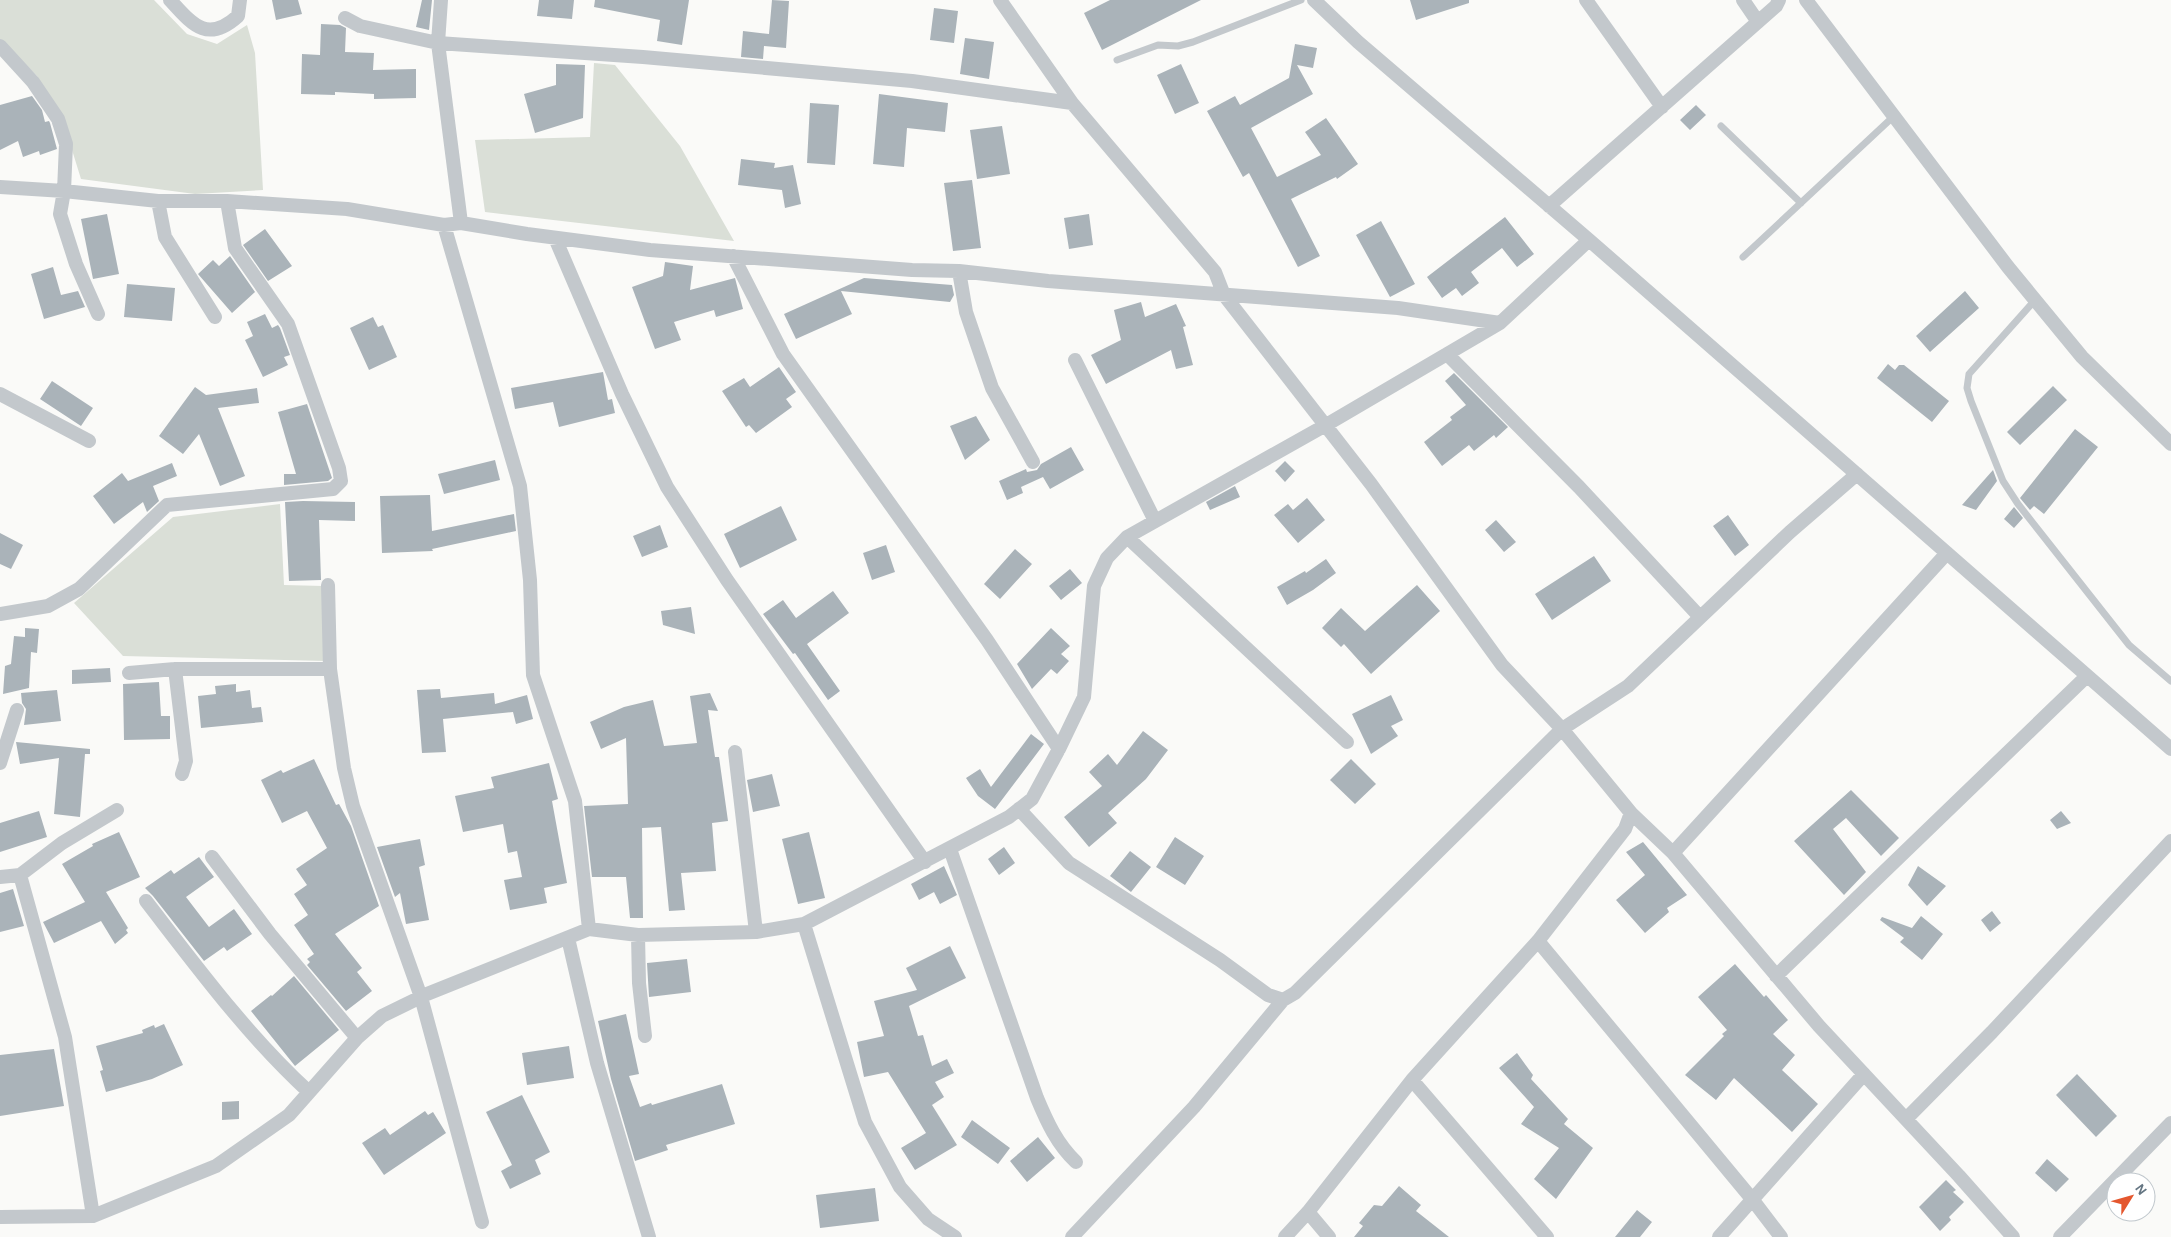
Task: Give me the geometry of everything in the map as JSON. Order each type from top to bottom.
[{"type":"street","points":[[170,0],[193,25],[209,30],[228,25],[238,16],[240,0]]},
{"type":"street","points":[[441,0],[438,43],[461,223]]},
{"type":"street","points":[[1000,0],[1072,103],[1215,272],[1224,295],[1326,425],[1450,591],[1502,666],[1562,729],[1596,774],[1631,813],[1673,854],[1819,1026],[2013,1237]]},
{"type":"street","points":[[1314,0],[1358,42],[1589,240],[2171,749]]},
{"type":"street","points":[[1586,0],[1662,107]]},
{"type":"street","points":[[1743,0],[1758,22]]},
{"type":"street","points":[[1549,206],[1776,6],[1779,0]]},
{"type":"street","points":[[1806,0],[2035,300],[2088,362],[2171,444]]},
{"type":"street","points":[[345,18],[360,26],[438,43],[643,57],[912,81],[1072,103]]},
{"type":"street","points":[[0,46],[33,82],[58,118],[66,144],[64,191],[60,214],[76,264],[98,314]]},
{"type":"street","points":[[0,187],[64,191],[158,201],[227,201],[347,209],[444,225],[461,223],[650,250],[912,270],[959,270],[1048,281],[1398,308],[1500,323]]},
{"type":"street","points":[[158,201],[165,237],[215,317]]},
{"type":"street","points":[[0,614],[48,606],[79,590],[167,505],[333,489],[341,481],[340,468],[288,324],[235,248],[227,201]]},
{"type":"street","points":[[444,225],[520,486],[530,580],[533,675],[575,801],[589,929]]},
{"type":"street","points":[[556,238],[622,394],[667,487],[727,580],[926,862]]},
{"type":"street","points":[[0,1217],[93,1216],[216,1166],[288,1115],[357,1038],[382,1016],[421,997],[589,929],[638,935],[756,932],[804,924],[1009,817],[1032,799],[1084,697],[1094,586],[1107,558],[1127,536],[1326,425],[1500,323],[1589,240]]},
{"type":"street","points":[[733,256],[783,354],[987,640],[1059,749]]},
{"type":"street","points":[[959,270],[966,312],[992,388],[1032,462]]},
{"type":"street","points":[[1447,354],[1579,487],[1700,617]]},
{"type":"street","points":[[1075,360],[1155,521]]},
{"type":"street","points":[[0,394],[89,441]]},
{"type":"street","points":[[1072,1237],[1194,1107],[1283,1000],[1295,992],[1562,729],[1628,686],[1790,532],[1857,474]]},
{"type":"street","points":[[1127,536],[1346,742]]},
{"type":"street","points":[[1673,854],[1947,553]]},
{"type":"street","points":[[328,585],[330,668],[344,768],[353,806],[421,997],[482,1222]]},
{"type":"street","points":[[129,673],[175,668],[330,668]]},
{"type":"street","points":[[175,668],[186,761],[182,774]]},
{"type":"street","points":[[1776,976],[2087,676]]},
{"type":"street","points":[[0,763],[17,710]]},
{"type":"street","points":[[735,752],[756,932]]},
{"type":"street","points":[[1019,809],[1069,863],[1220,960],[1268,995],[1283,1000]]},
{"type":"street","points":[[0,877],[20,875],[62,842],[117,810]]},
{"type":"street","points":[[1285,1237],[1308,1212],[1412,1080],[1538,941],[1625,830],[1631,813]]},
{"type":"street","points":[[1906,1119],[1992,1032],[2171,841]]},
{"type":"street","points":[[950,849],[1040,1106],[1047,1123],[1058,1141],[1076,1162]]},
{"type":"street","points":[[212,857],[270,934],[357,1038]]},
{"type":"street","points":[[20,875],[65,1037],[93,1216]]},
{"type":"street","points":[[146,901],[246,1027],[276,1061],[309,1092]]},
{"type":"street","points":[[804,924],[865,1122],[900,1187],[928,1219],[955,1237]]},
{"type":"street","points":[[638,935],[639,983],[645,1036]]},
{"type":"street","points":[[568,938],[597,1063],[649,1237]]},
{"type":"street","points":[[1538,941],[1752,1199],[1781,1237]]},
{"type":"street","points":[[1719,1237],[1864,1074]]},
{"type":"street","points":[[1412,1080],[1547,1237]]},
{"type":"street","points":[[2060,1237],[2171,1123]]},
{"type":"street","points":[[1308,1212],[1329,1237]]},
{"type":"lane","points":[[1117,60],[1158,45],[1178,46],[1193,42],[1301,0]]},
{"type":"lane","points":[[1743,257],[1894,116]]},
{"type":"lane","points":[[1721,126],[1801,202]]},
{"type":"lane","points":[[2035,300],[1969,374],[1968,388],[1971,401],[2004,481],[2018,504],[2129,645],[2171,681]]},
{"type":"shaded area","points":[[0,0],[154,0],[187,34],[217,44],[247,25],[255,53],[263,190],[195,194],[81,179],[64,124],[37,76],[0,39]]},
{"type":"shaded area","points":[[594,63],[615,65],[680,146],[734,241],[485,212],[475,140],[590,137]]},
{"type":"shaded area","points":[[280,504],[284,585],[323,586],[326,661],[123,656],[74,603],[173,517]]},
{"type":"building","points":[[272,0],[298,0],[302,14],[276,20]]},
{"type":"building","points":[[422,0],[432,0],[429,30],[416,27]]},
{"type":"building","points":[[539,0],[574,0],[572,19],[537,16]]},
{"type":"building","points":[[595,0],[689,0],[682,45],[657,41],[660,20],[594,7]]},
{"type":"building","points":[[772,0],[789,1],[786,48],[764,46],[763,59],[741,57],[743,31],[769,34]]},
{"type":"building","points":[[1110,0],[1201,0],[1102,50],[1084,13]]},
{"type":"building","points":[[1410,0],[1469,0],[1469,3],[1416,20]]},
{"type":"building","points":[[934,8],[958,11],[954,43],[930,40]]},
{"type":"building","points":[[321,24],[340,25],[346,28],[345,52],[374,53],[373,70],[416,69],[416,98],[374,99],[374,94],[335,92],[335,95],[301,94],[302,54],[320,55]]},
{"type":"building","points":[[965,38],[994,42],[989,79],[960,74]]},
{"type":"building","points":[[1295,44],[1317,48],[1313,68],[1297,65],[1313,94],[1251,128],[1277,177],[1321,155],[1305,132],[1326,118],[1358,164],[1337,179],[1336,177],[1291,199],[1320,256],[1298,267],[1249,173],[1243,177],[1207,111],[1235,96],[1240,105],[1289,78]]},
{"type":"building","points":[[556,64],[585,65],[583,118],[535,133],[524,94],[556,85]]},
{"type":"building","points":[[1181,64],[1199,103],[1175,114],[1157,75]]},
{"type":"building","points":[[879,94],[948,103],[945,132],[907,128],[904,167],[873,164]]},
{"type":"building","points":[[32,96],[42,110],[45,122],[49,121],[50,123],[57,149],[40,155],[39,151],[23,157],[18,141],[0,150],[0,105]]},
{"type":"building","points":[[810,103],[839,105],[835,165],[807,163]]},
{"type":"building","points":[[1696,105],[1706,115],[1690,130],[1680,120]]},
{"type":"building","points":[[1002,126],[1010,174],[977,179],[970,130]]},
{"type":"building","points":[[741,159],[775,163],[774,168],[793,165],[801,204],[785,208],[782,190],[738,185]]},
{"type":"building","points":[[972,180],[981,248],[953,251],[944,183]]},
{"type":"building","points":[[107,214],[119,274],[93,279],[81,219]]},
{"type":"building","points":[[1089,214],[1093,245],[1069,249],[1064,218]]},
{"type":"building","points":[[1505,217],[1534,254],[1517,267],[1502,248],[1471,272],[1479,283],[1462,296],[1456,288],[1442,298],[1427,277]]},
{"type":"building","points":[[1381,221],[1415,284],[1390,297],[1356,235]]},
{"type":"building","points":[[265,229],[292,266],[268,281],[243,245]]},
{"type":"building","points":[[230,256],[255,292],[232,313],[198,274],[213,260],[219,266]]},
{"type":"building","points":[[665,262],[693,266],[690,290],[735,278],[743,309],[716,317],[714,310],[674,322],[681,340],[655,349],[632,287],[663,276]]},
{"type":"building","points":[[53,267],[61,295],[78,291],[85,307],[44,319],[31,274]]},
{"type":"building","points":[[864,278],[952,285],[954,295],[950,302],[841,291],[852,314],[796,339],[784,314]]},
{"type":"building","points":[[127,284],[175,288],[172,321],[124,317]]},
{"type":"building","points":[[1965,291],[1979,308],[1930,352],[1916,336]]},
{"type":"building","points":[[1141,302],[1145,317],[1176,304],[1186,326],[1183,327],[1193,365],[1176,369],[1171,350],[1106,384],[1091,355],[1121,340],[1114,310]]},
{"type":"building","points":[[265,314],[272,328],[278,325],[280,328],[290,355],[284,357],[288,365],[263,377],[245,340],[253,336],[247,322]]},
{"type":"building","points":[[373,317],[378,327],[383,325],[397,357],[369,370],[350,328]]},
{"type":"building","points":[[1888,364],[1895,370],[1899,365],[1904,365],[1949,401],[1932,422],[1877,378]]},
{"type":"building","points":[[779,367],[796,392],[786,399],[792,407],[756,433],[749,425],[746,427],[722,391],[744,378],[750,387]]},
{"type":"building","points":[[603,372],[608,400],[612,399],[615,413],[559,427],[553,402],[515,409],[511,388]]},
{"type":"building","points":[[1454,373],[1508,427],[1496,438],[1494,435],[1474,451],[1469,445],[1442,466],[1424,442],[1452,420],[1450,417],[1466,405],[1445,381]]},
{"type":"building","points":[[52,381],[93,408],[81,426],[40,399]]},
{"type":"building","points":[[2053,386],[2067,400],[2020,445],[2007,432]]},
{"type":"building","points":[[195,387],[206,395],[257,388],[259,403],[218,408],[245,476],[220,486],[199,434],[183,454],[159,436]]},
{"type":"building","points":[[307,404],[332,478],[328,481],[284,485],[284,474],[296,474],[278,412]]},
{"type":"building","points":[[976,416],[990,440],[965,460],[950,426]]},
{"type":"building","points":[[2075,429],[2098,447],[2044,514],[2034,506],[2030,510],[2020,498]]},
{"type":"building","points":[[1071,447],[1084,470],[1050,489],[1043,477],[1021,487],[1023,493],[1007,500],[999,481],[1026,469],[1027,472],[1037,470],[1041,464]]},
{"type":"building","points":[[495,460],[500,480],[444,494],[438,474]]},
{"type":"building","points":[[1285,461],[1295,471],[1285,482],[1275,471]]},
{"type":"building","points":[[172,463],[177,476],[153,486],[159,501],[147,512],[143,502],[114,524],[93,496],[122,473],[128,481]]},
{"type":"building","points":[[1993,470],[1997,481],[1976,510],[1962,505]]},
{"type":"building","points":[[1235,486],[1240,497],[1210,510],[1206,502]]},
{"type":"building","points":[[430,495],[432,531],[514,514],[516,531],[432,549],[433,551],[382,553],[380,496]]},
{"type":"building","points":[[1307,498],[1325,520],[1298,543],[1274,515],[1288,504],[1293,510]]},
{"type":"building","points":[[285,502],[355,502],[355,521],[319,520],[321,580],[289,581]]},
{"type":"building","points":[[781,506],[797,540],[740,568],[724,534]]},
{"type":"building","points":[[2014,507],[2023,518],[2014,528],[2004,519]]},
{"type":"building","points":[[1728,515],[1749,545],[1735,556],[1713,526]]},
{"type":"building","points":[[1496,520],[1516,542],[1504,552],[1485,530]]},
{"type":"building","points":[[660,525],[668,547],[642,557],[633,536]]},
{"type":"building","points":[[0,533],[23,545],[11,569],[0,564]]},
{"type":"building","points":[[886,545],[895,572],[872,580],[863,553]]},
{"type":"building","points":[[1015,549],[1032,564],[1000,599],[984,584]]},
{"type":"building","points":[[1594,556],[1611,581],[1552,620],[1535,594]]},
{"type":"building","points":[[1326,559],[1336,573],[1313,590],[1287,605],[1277,587],[1305,571],[1306,573]]},
{"type":"building","points":[[1070,569],[1082,583],[1061,600],[1049,586]]},
{"type":"building","points":[[1417,585],[1440,611],[1371,674],[1344,644],[1341,647],[1322,628],[1341,608],[1365,631]]},
{"type":"building","points":[[833,591],[849,613],[807,644],[840,691],[828,700],[795,653],[793,654],[763,614],[783,600],[796,618]]},
{"type":"building","points":[[691,607],[695,634],[663,625],[661,611]]},
{"type":"building","points":[[25,628],[39,629],[37,653],[31,652],[29,688],[3,694],[5,666],[11,664],[14,636],[25,637]]},
{"type":"building","points":[[1051,628],[1070,646],[1061,654],[1069,661],[1057,674],[1051,669],[1032,689],[1017,664]]},
{"type":"building","points":[[110,668],[111,682],[72,684],[72,670]]},
{"type":"building","points":[[159,682],[161,716],[170,716],[170,739],[124,740],[123,684]]},
{"type":"building","points":[[236,684],[236,692],[250,690],[252,708],[261,707],[263,722],[201,728],[198,696],[216,694],[215,686]]},
{"type":"building","points":[[440,689],[441,698],[494,693],[495,704],[527,695],[533,719],[516,724],[513,712],[443,719],[446,752],[422,753],[417,690]]},
{"type":"building","points":[[57,690],[61,721],[24,725],[26,709],[22,703],[21,693]]},
{"type":"building","points":[[710,693],[718,711],[708,710],[715,757],[719,757],[728,821],[712,823],[716,871],[681,873],[685,910],[669,911],[661,827],[642,828],[643,918],[630,918],[626,877],[592,877],[584,806],[628,804],[626,738],[601,749],[590,722],[624,707],[653,700],[664,746],[697,743],[690,696]]},
{"type":"building","points":[[1391,695],[1403,720],[1391,726],[1398,736],[1371,754],[1352,714]]},
{"type":"building","points":[[1143,731],[1168,750],[1146,779],[1108,813],[1117,823],[1089,847],[1064,817],[1102,786],[1089,772],[1108,754],[1117,765]]},
{"type":"building","points":[[1031,734],[1044,744],[995,809],[978,796],[966,778],[980,769],[991,787]]},
{"type":"building","points":[[16,742],[90,749],[90,754],[85,754],[80,817],[54,814],[59,758],[20,764]]},
{"type":"building","points":[[314,759],[336,805],[339,804],[351,826],[379,906],[335,934],[362,968],[357,972],[372,991],[346,1011],[307,965],[310,962],[307,959],[314,954],[294,925],[308,915],[294,894],[307,885],[296,869],[327,848],[307,811],[282,823],[261,780],[281,770],[283,773]]},
{"type":"building","points":[[1351,759],[1376,784],[1355,804],[1330,780]]},
{"type":"building","points":[[549,763],[558,799],[552,801],[567,883],[544,888],[547,903],[510,910],[504,880],[522,877],[517,851],[508,853],[503,824],[463,832],[455,796],[494,788],[491,777]]},
{"type":"building","points":[[772,774],[780,806],[753,812],[747,780]]},
{"type":"building","points":[[1851,790],[1899,838],[1881,856],[1846,818],[1833,829],[1866,872],[1844,895],[1794,841]]},
{"type":"building","points":[[39,811],[47,837],[0,852],[0,823]]},
{"type":"building","points":[[2061,811],[2071,823],[2057,829],[2050,820]]},
{"type":"building","points":[[119,832],[140,877],[106,892],[128,928],[126,930],[128,933],[115,944],[101,921],[54,943],[43,922],[85,902],[62,864],[93,846],[92,844]]},
{"type":"building","points":[[809,832],[825,898],[798,904],[782,839]]},
{"type":"building","points":[[1175,837],[1204,856],[1185,885],[1156,867]]},
{"type":"building","points":[[420,839],[425,865],[419,867],[429,920],[406,924],[400,893],[395,897],[377,847]]},
{"type":"building","points":[[1643,842],[1687,895],[1667,908],[1669,912],[1645,933],[1616,900],[1645,875],[1626,852]]},
{"type":"building","points":[[1004,847],[1015,863],[999,875],[988,859]]},
{"type":"building","points":[[1130,851],[1151,867],[1131,892],[1110,876]]},
{"type":"building","points":[[199,857],[214,877],[186,897],[209,927],[234,909],[252,934],[227,951],[224,947],[204,961],[145,888],[171,870],[174,874]]},
{"type":"building","points":[[944,866],[957,895],[940,904],[934,892],[919,900],[911,884]]},
{"type":"building","points":[[1918,866],[1946,886],[1927,906],[1908,885]]},
{"type":"building","points":[[13,889],[24,926],[0,932],[0,893]]},
{"type":"building","points":[[1992,911],[2001,923],[1990,932],[1981,920]]},
{"type":"building","points":[[1921,916],[1943,934],[1922,960],[1900,942],[1904,938],[1880,920],[1882,917],[1912,928]]},
{"type":"building","points":[[950,946],[966,978],[909,1006],[918,1036],[923,1035],[932,1066],[947,1059],[954,1073],[935,1082],[944,1097],[932,1105],[957,1145],[915,1170],[901,1148],[926,1133],[888,1072],[864,1077],[857,1042],[884,1036],[874,1001],[917,990],[906,968]]},
{"type":"building","points":[[687,959],[691,992],[649,997],[647,963]]},
{"type":"building","points":[[1735,964],[1764,997],[1766,995],[1788,1020],[1773,1034],[1795,1055],[1782,1070],[1818,1104],[1792,1132],[1734,1078],[1716,1100],[1685,1075],[1724,1036],[1722,1034],[1727,1030],[1698,997]]},
{"type":"building","points":[[294,976],[339,1030],[295,1066],[251,1011],[272,996]]},
{"type":"building","points":[[626,1014],[639,1074],[629,1076],[640,1107],[722,1084],[735,1124],[666,1145],[668,1150],[635,1161],[611,1079],[598,1021]]},
{"type":"building","points":[[164,1024],[183,1065],[152,1079],[106,1092],[100,1071],[103,1070],[96,1046],[143,1033],[142,1030],[154,1025],[155,1028]]},
{"type":"building","points":[[569,1046],[574,1078],[527,1085],[522,1053]]},
{"type":"building","points":[[54,1049],[64,1106],[0,1116],[0,1055]]},
{"type":"building","points":[[1517,1053],[1533,1075],[1531,1079],[1568,1119],[1564,1124],[1593,1148],[1556,1199],[1534,1179],[1559,1148],[1521,1124],[1534,1107],[1499,1068]]},
{"type":"building","points":[[2077,1074],[2117,1116],[2096,1137],[2056,1095]]},
{"type":"building","points":[[522,1095],[550,1152],[535,1160],[541,1174],[510,1189],[501,1171],[512,1165],[486,1112]]},
{"type":"building","points":[[239,1101],[239,1119],[222,1120],[222,1102]]},
{"type":"building","points":[[425,1111],[428,1115],[433,1112],[446,1133],[384,1175],[362,1143],[385,1128],[390,1135]]},
{"type":"building","points":[[972,1120],[1010,1148],[998,1164],[961,1137]]},
{"type":"building","points":[[1038,1137],[1055,1158],[1027,1182],[1010,1161]]},
{"type":"building","points":[[2047,1159],[2069,1179],[2056,1192],[2035,1173]]},
{"type":"building","points":[[1946,1180],[1956,1190],[1953,1192],[1964,1202],[1949,1217],[1951,1220],[1940,1231],[1919,1207]]},
{"type":"building","points":[[1399,1186],[1421,1205],[1416,1211],[1449,1237],[1354,1237],[1363,1226],[1359,1223],[1374,1205],[1382,1206]]},
{"type":"building","points":[[875,1188],[879,1221],[820,1228],[816,1195]]},
{"type":"building","points":[[1637,1210],[1652,1222],[1640,1237],[1615,1237]]}]
